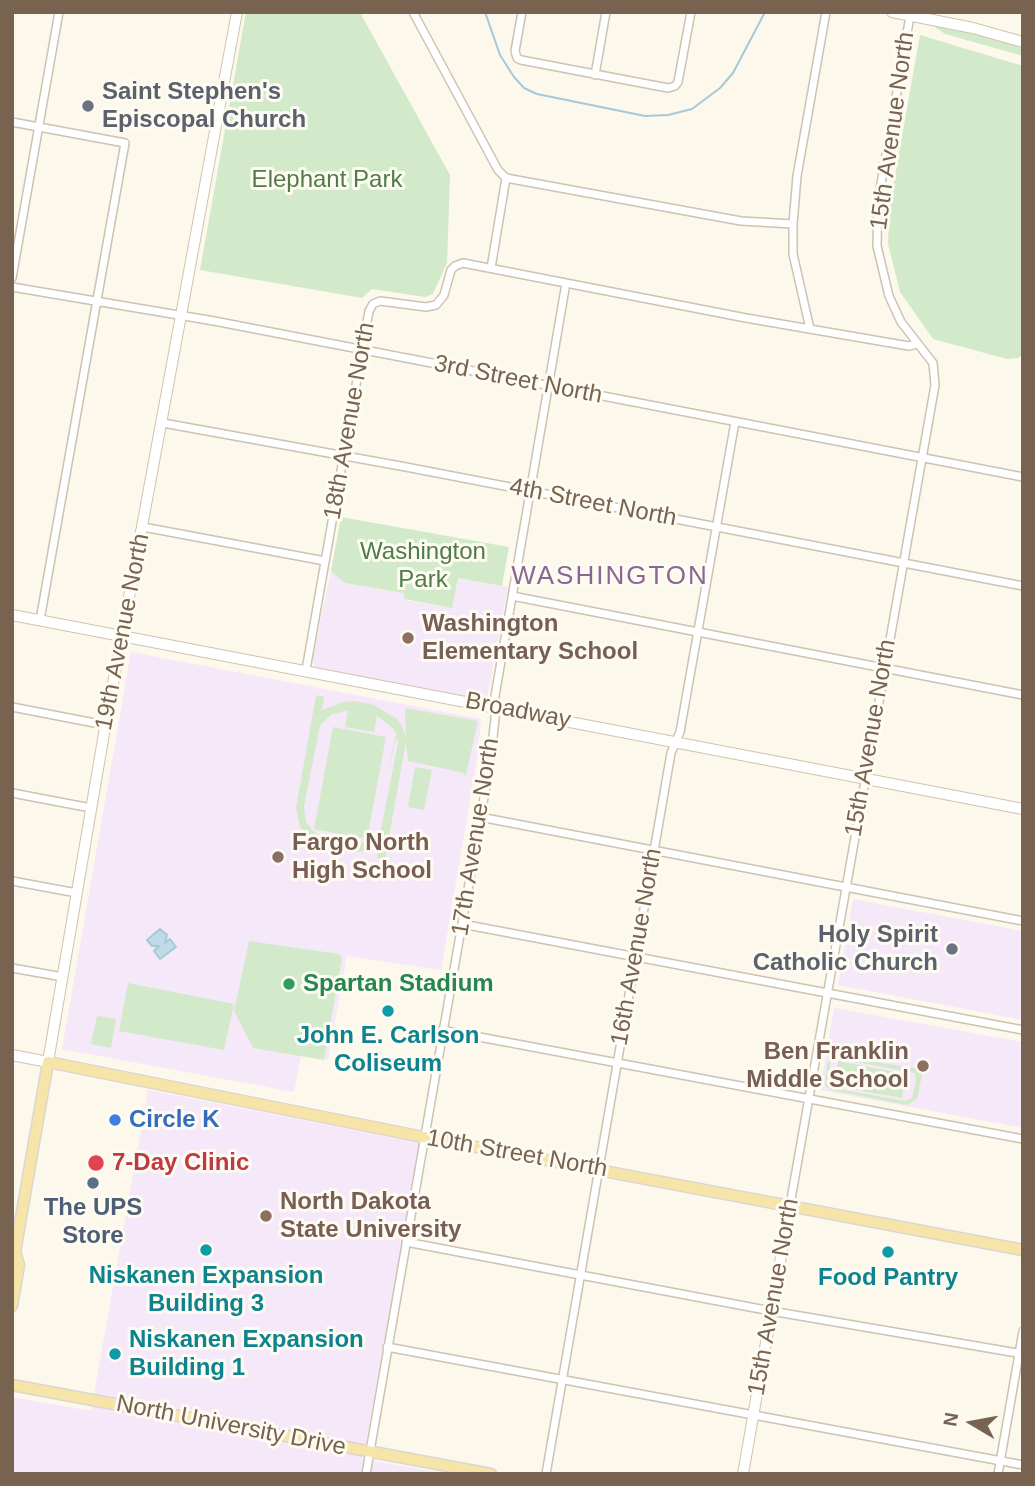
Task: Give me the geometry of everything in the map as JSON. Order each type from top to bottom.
[{"type":"main road","name":"10th Street North","points":[[48,1062],[424,1137],[1023,1250]]},
{"type":"main road","name":"19th Avenue North","points":[[12,1306],[19,1265],[14,1255],[48,1062]]},
{"type":"main road","name":"North University Drive","points":[[12,1385],[491,1474]]},
{"type":"street","points":[[12,278],[59,12]]},
{"type":"street","name":"19th Avenue North","points":[[48,1062],[105,725],[237,12]]},
{"type":"street","points":[[413,12],[498,170],[506,178],[741,221],[793,225]]},
{"type":"street","points":[[522,12],[515,51],[521,61],[668,88],[675,86],[679,78],[691,12]]},
{"type":"street","points":[[595,75],[606,12]]},
{"type":"street","points":[[810,329],[793,254],[793,225],[797,176],[826,12]]},
{"type":"street","points":[[892,12],[973,28],[1023,42]]},
{"type":"street","name":"15th Avenue North","points":[[743,1474],[935,385],[933,363],[901,323],[889,296],[877,246],[878,201],[910,16]]},
{"type":"street","points":[[12,122],[125,143],[40,620]]},
{"type":"street","points":[[506,178],[491,268],[810,329],[909,346],[917,344]]},
{"type":"street","name":"18th Avenue North","points":[[306,670],[369,312],[373,304],[380,302],[426,307],[436,305],[444,295],[455,265],[463,263],[491,268]]},
{"type":"street","name":"17th Avenue North","points":[[366,1474],[490,763],[494,708],[566,283]]},
{"type":"street","name":"3rd Street North","points":[[12,287],[363,350],[1023,477]]},
{"type":"street","name":"16th Avenue North","points":[[546,1474],[671,753],[676,741],[697,633],[735,422]]},
{"type":"street","name":"4th Street North","points":[[163,423],[1023,586]]},
{"type":"street","points":[[143,527],[325,561]]},
{"type":"street","points":[[512,596],[1023,695]]},
{"type":"street","name":"Broadway","points":[[12,615],[1023,809]]},
{"type":"street","points":[[12,707],[105,725]]},
{"type":"street","points":[[12,793],[91,808]]},
{"type":"street","points":[[480,817],[1023,921]]},
{"type":"street","points":[[12,881],[77,893]]},
{"type":"street","points":[[462,924],[1023,1030]]},
{"type":"street","points":[[12,968],[63,977]]},
{"type":"street","points":[[442,1030],[1023,1139]]},
{"type":"street","name":"10th Street North","points":[[12,1055],[48,1062]]},
{"type":"street","points":[[406,1242],[771,1311],[1021,1354]]},
{"type":"street","points":[[998,1474],[1023,1331]]},
{"type":"street","points":[[387,1347],[1023,1465]]},
{"type":"shaded area","name":"Washington Elementary School","points":[[331,571],[344,583],[405,593],[404,600],[451,608],[457,578],[508,587],[487,698],[483,700],[316,668],[312,661]]},
{"type":"shaded area","name":"Fargo North High School","points":[[131,652],[481,719],[477,759],[441,970],[347,956],[328,1060],[301,1056],[294,1092],[62,1049]]},
{"type":"shaded area","points":[[853,899],[1023,931],[1023,1020],[838,985]]},
{"type":"shaded area","name":"Ben Franklin Middle School","points":[[834,1008],[1023,1042],[1023,1128],[820,1090]]},
{"type":"shaded area","name":"North Dakota State University","points":[[148,1090],[420,1143],[363,1459],[448,1474],[12,1474],[12,1397],[91,1411]]},
{"type":"green space","name":"Elephant Park","points":[[246,12],[362,12],[450,175],[447,263],[433,294],[425,297],[372,289],[362,298],[200,270]]},
{"type":"green space","points":[[934,24],[1023,46],[1023,56],[945,34],[933,26]]},
{"type":"green space","points":[[920,35],[1023,66],[1023,355],[1018,358],[1007,359],[933,339],[900,292],[888,244],[889,209]]},
{"type":"green space","name":"Washington Park","points":[[341,517],[509,547],[502,586],[458,578],[452,608],[404,599],[404,593],[344,583],[331,571]]},
{"type":"green space","points":[[316,695],[324,697],[322,710],[343,702],[374,705],[397,719],[406,738],[405,708],[478,721],[466,775],[408,761],[406,742],[385,859],[377,858],[380,844],[369,850],[353,853],[330,850],[309,839],[300,827],[296,808]],"holes":[[[348,710],[345,727],[374,732],[377,716],[394,729],[397,736],[395,736],[387,778],[396,737],[398,743],[381,829],[370,840],[349,845],[331,842],[314,832],[306,822],[304,807],[320,725],[331,715]]]},
{"type":"green space","points":[[333,727],[386,737],[367,839],[314,829]]},
{"type":"green space","points":[[415,767],[432,770],[424,810],[408,807]]},
{"type":"green space","name":"Spartan Stadium","points":[[249,941],[339,954],[342,958],[324,1060],[253,1048],[234,1011]]},
{"type":"green space","points":[[128,983],[234,1004],[224,1050],[119,1031]]},
{"type":"green space","points":[[97,1016],[116,1019],[111,1048],[91,1044]]},
{"type":"green space","points":[[836,1055],[918,1069],[922,1075],[917,1099],[907,1105],[830,1090],[825,1085],[830,1058]],"holes":[[[836,1058],[914,1073],[916,1080],[912,1098],[905,1101],[833,1088],[827,1081],[831,1062]]]},
{"type":"green space","points":[[838,1061],[906,1074],[902,1098],[834,1086]]},
{"type":"water","points":[[160,929],[167,935],[165,943],[170,939],[176,947],[160,959],[154,951],[159,946],[152,946],[147,940]]},
{"type":"waterway","points":[[485,12],[500,55],[524,88],[537,94],[645,116],[668,115],[692,109],[720,88],[733,73],[765,12]]},
{"type":"place","name":"Saint Stephen's Episcopal Church","points":[[88,106]]},
{"type":"place","name":"Washington Elementary School","points":[[408,638]]},
{"type":"place","name":"Fargo North High School","points":[[278,857]]},
{"type":"place","name":"Holy Spirit Catholic Church","points":[[952,949]]},
{"type":"place","name":"Spartan Stadium","points":[[289,984]]},
{"type":"place","name":"John E. Carlson Coliseum","points":[[388,1011]]},
{"type":"place","name":"Ben Franklin Middle School","points":[[923,1066]]},
{"type":"place","name":"Circle K","points":[[115,1120]]},
{"type":"place","name":"7-Day Clinic","points":[[96,1163]]},
{"type":"place","name":"The UPS Store","points":[[93,1183]]},
{"type":"place","name":"North Dakota State University","points":[[266,1216]]},
{"type":"place","name":"Niskanen Expansion Building 3","points":[[206,1250]]},
{"type":"place","name":"Food Pantry","points":[[888,1252]]},
{"type":"place","name":"Niskanen Expansion Building 1","points":[[115,1354]]},
{"type":"district","name":"WASHINGTON","points":[[610,577]]}]
